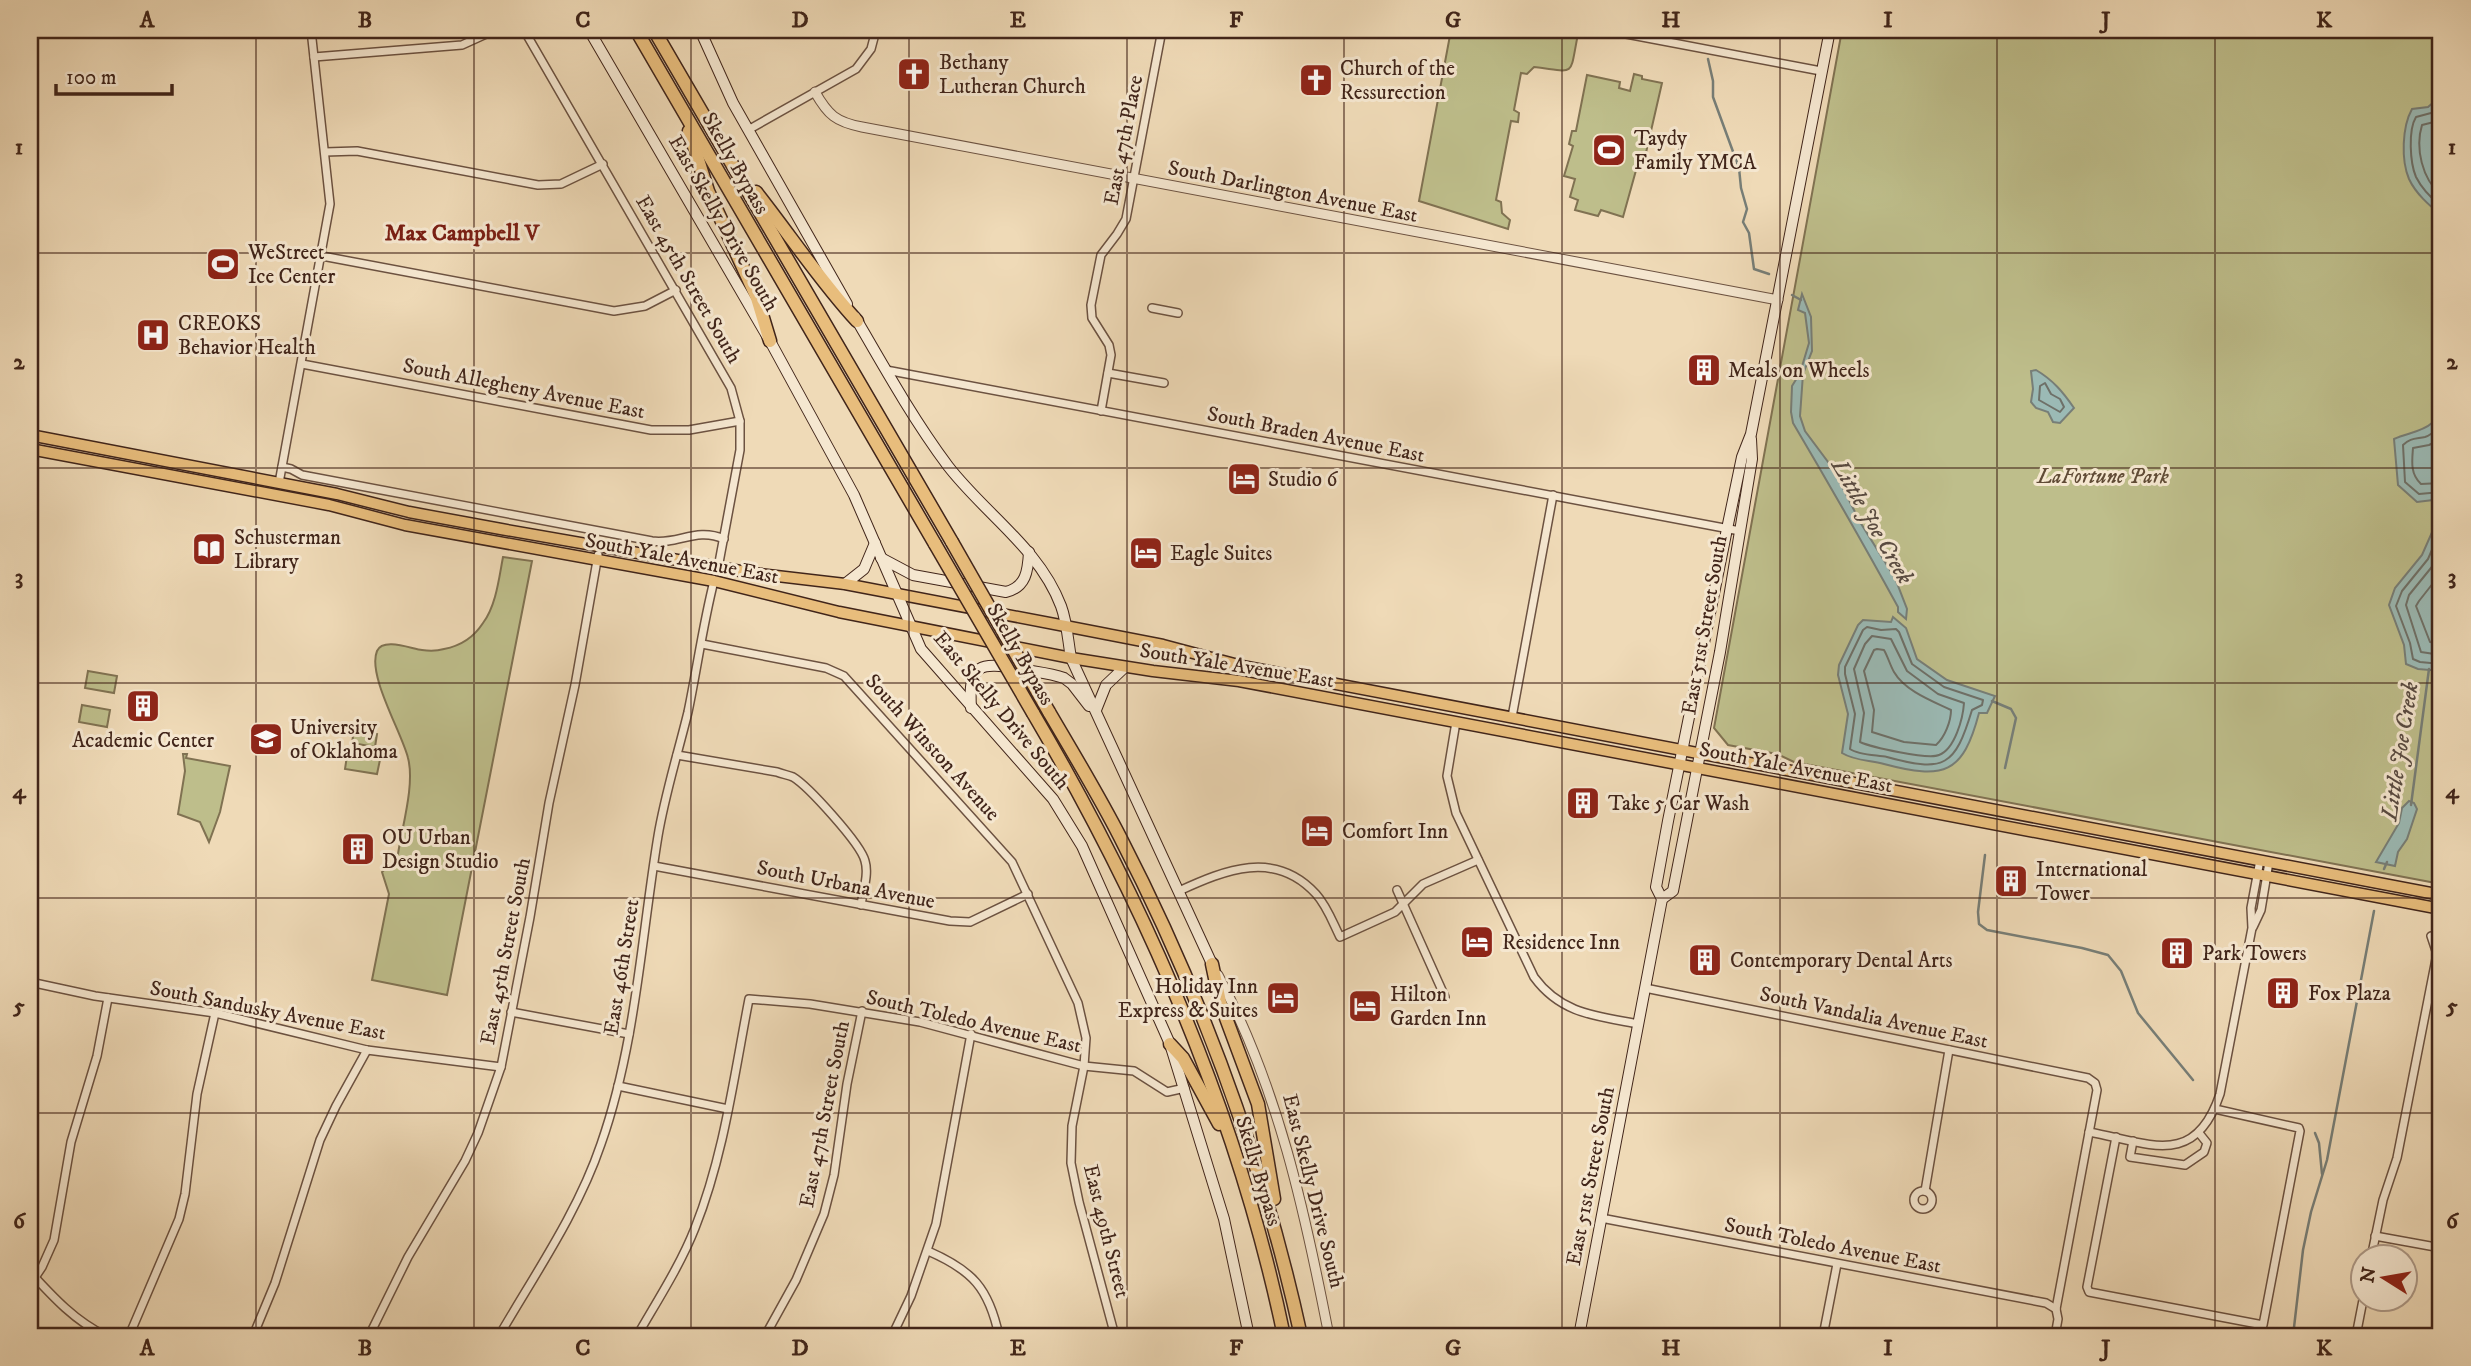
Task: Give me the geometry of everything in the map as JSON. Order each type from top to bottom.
[{"type":"highway","name":"Skelly Bypass","points":[[636,30],[1106,843],[1152,936],[1193,1037],[1233,1148],[1263,1247],[1284,1336]]},
{"type":"highway","name":"Skelly Bypass","points":[[654,30],[1120,836],[1192,989],[1248,1136],[1284,1258],[1301,1336]]},
{"type":"highway","points":[[681,108],[708,191],[757,298],[770,341]]},
{"type":"highway","points":[[727,155],[805,254],[831,292],[857,321]]},
{"type":"highway","points":[[1212,964],[1220,1002],[1258,1104],[1284,1258]]},
{"type":"highway","points":[[1170,1044],[1183,1058],[1233,1148]]},
{"type":"main road","name":"East Skelly Drive South","points":[[589,30],[770,341],[818,434],[859,505],[909,626],[929,660],[1053,799],[1082,846],[1170,1044],[1185,1088],[1224,1219],[1249,1336]]},
{"type":"main road","name":"East Skelly Drive South","points":[[700,30],[729,96],[748,130],[857,321],[930,440],[955,475],[1029,552],[1052,586],[1062,608],[1071,658],[1212,964]]},
{"type":"main road","name":"East 51st Street South","points":[[1579,1336],[1662,899],[1656,887],[1679,764],[1742,457],[1751,434],[1830,30]]},
{"type":"main road","name":"East 51st Street South","points":[[1662,899],[1673,891],[1700,753],[1752,459],[1751,434]]},
{"type":"main road","name":"South Yale Avenue East","points":[[30,435],[337,494],[409,512],[501,529],[718,568],[845,584],[1163,645],[1217,661],[1360,689],[2441,895]]},
{"type":"main road","points":[[30,449],[51,440]]},
{"type":"main road","name":"South Yale Avenue East","points":[[30,449],[275,495],[499,543],[714,581],[820,608],[1071,658],[1239,681],[2441,909]]},
{"type":"main road","points":[[275,495],[279,483]]},
{"type":"main road","points":[[499,543],[501,529]]},
{"type":"main road","points":[[845,584],[864,569],[875,543]]},
{"type":"main road","points":[[881,558],[913,575],[1006,592],[1024,581],[1029,552]]},
{"type":"main road","points":[[714,581],[718,568]]},
{"type":"main road","points":[[1214,677],[1217,661]]},
{"type":"main road","points":[[971,709],[972,677],[979,669],[995,664],[1064,678],[1098,714]]},
{"type":"main road","points":[[1239,681],[1242,666]]},
{"type":"main road","points":[[1098,714],[1105,685],[1125,667]]},
{"type":"main road","points":[[1358,703],[1360,689]]},
{"type":"main road","points":[[1509,732],[1512,718]]},
{"type":"street","points":[[279,483],[330,204],[311,30]]},
{"type":"street","points":[[314,57],[462,45],[495,30]]},
{"type":"street","name":"East 45th Street South","points":[[524,30],[677,290],[731,388],[740,421],[740,450],[718,568]]},
{"type":"street","points":[[748,130],[849,74],[871,49],[876,30]]},
{"type":"street","name":"East 47th Place","points":[[1101,411],[1111,355],[1109,345],[1092,318],[1091,305],[1101,256],[1126,219],[1162,30]]},
{"type":"street","points":[[1605,30],[1821,71]]},
{"type":"street","name":"South Darlington Avenue East","points":[[815,92],[827,111],[838,121],[848,124],[1777,300]]},
{"type":"street","points":[[325,152],[357,151],[538,185],[561,184],[603,164]]},
{"type":"street","points":[[322,256],[603,310],[635,309],[677,290]]},
{"type":"street","points":[[1152,308],[1178,313]]},
{"type":"street","name":"South Allegheny Avenue East","points":[[302,364],[651,430],[689,430],[740,421]]},
{"type":"street","name":"South Braden Avenue East","points":[[886,370],[1740,531]]},
{"type":"street","points":[[1108,373],[1164,383]]},
{"type":"street","name":"South Yale Avenue East","points":[[282,467],[302,475],[652,541],[703,533],[724,539]]},
{"type":"street","points":[[1512,718],[1553,495]]},
{"type":"street","name":"East 45th Street South","points":[[369,1336],[408,1257],[465,1161],[478,1133],[501,1067],[549,803],[575,685],[600,547]]},
{"type":"street","name":"East 46th Street","points":[[499,1336],[572,1210],[601,1146],[629,1034],[665,799],[702,644],[714,581]]},
{"type":"street","name":"South Winston Avenue","points":[[702,644],[826,668],[844,676],[1007,855],[1028,894]]},
{"type":"street","points":[[1456,722],[1448,763],[1448,787],[1455,813],[1534,977],[1545,992],[1578,1012],[1639,1024]]},
{"type":"street","points":[[677,755],[777,772],[792,777],[804,786],[857,844],[865,859],[866,876],[861,905]]},
{"type":"street","points":[[1179,891],[1233,869],[1272,869],[1298,880],[1316,895],[1325,906],[1340,937],[1395,912],[1423,884],[1478,860]]},
{"type":"street","points":[[2055,1336],[2059,1319],[2056,1309],[2089,1132],[2164,1147],[2181,1144],[2199,1133],[2213,1117],[2220,1094],[2252,928],[2251,908],[2265,861]]},
{"type":"street","name":"South Urbana Avenue","points":[[654,866],[960,922],[977,919],[1028,894]]},
{"type":"street","points":[[1397,890],[1445,997]]},
{"type":"street","name":"East 49th Street","points":[[1028,894],[1078,1003],[1086,1028],[1084,1066],[1072,1126],[1072,1163],[1079,1202],[1115,1336]]},
{"type":"street","points":[[2374,1244],[2383,1200],[2397,1158],[2437,954],[2431,936]]},
{"type":"street","name":"East Skelly Drive South","points":[[1212,964],[1255,1052],[1275,1107],[1307,1230],[1329,1336]]},
{"type":"street","name":"South Sandusky Avenue East","points":[[30,982],[108,998],[215,1013],[367,1050],[501,1067]]},
{"type":"street","name":"South Vandalia Avenue East","points":[[1645,988],[2088,1078],[2095,1083],[2097,1090],[2089,1132]]},
{"type":"street","points":[[30,1285],[32,1275],[49,1256],[54,1240],[71,1142],[97,1056],[108,998]]},
{"type":"street","name":"South Toledo Avenue East","points":[[728,1109],[749,999],[862,1012],[971,1034],[1084,1066],[1134,1071],[1167,1092],[1185,1088]]},
{"type":"street","points":[[511,1012],[629,1034]]},
{"type":"street","name":"East 47th Street South","points":[[765,1336],[796,1280],[824,1214],[837,1162],[862,1012]]},
{"type":"street","points":[[130,1336],[179,1219],[185,1194],[197,1094],[215,1013]]},
{"type":"street","points":[[892,1336],[928,1251],[944,1190],[971,1034]]},
{"type":"street","points":[[253,1336],[275,1283],[320,1140],[367,1050]]},
{"type":"street","points":[[1924,1191],[1949,1050]]},
{"type":"street","points":[[618,1086],[728,1109],[718,1158],[694,1230],[637,1336]]},
{"type":"street","points":[[2116,1137],[2087,1287],[2089,1292],[2263,1325],[2300,1131],[2299,1128],[2215,1110]]},
{"type":"street","points":[[2133,1141],[2130,1157],[2185,1165],[2204,1152],[2207,1143],[2199,1133]]},
{"type":"street","name":"South Toledo Avenue East","points":[[1601,1218],[2046,1303],[2056,1309]]},
{"type":"street","points":[[2375,1236],[2441,1248]]},
{"type":"street","points":[[928,1251],[965,1270],[979,1284],[989,1301],[999,1336]]},
{"type":"street","points":[[1823,1336],[1837,1264]]},
{"type":"street","points":[[32,1275],[71,1314],[87,1327],[106,1336]]},
{"type":"street","points":[[2356,1336],[2360,1314]]},
{"type":"green space","points":[[1451,30],[1575,30],[1578,34],[1569,69],[1534,67],[1527,74],[1521,73],[1514,110],[1519,113],[1518,122],[1511,121],[1496,200],[1501,202],[1502,213],[1510,220],[1508,229],[1419,201]]},
{"type":"green space","name":"LaFortune Park","points":[[1842,30],[2441,30],[2441,884],[1794,762],[1777,754],[1728,745],[1714,728]]},
{"type":"green space","name":"Taydy Family YMCA","points":[[1634,74],[1642,76],[1642,79],[1662,83],[1645,157],[1640,156],[1623,217],[1601,210],[1598,216],[1575,210],[1578,200],[1570,197],[1575,179],[1564,176],[1573,146],[1569,144],[1572,131],[1576,131],[1587,75],[1620,82],[1619,88],[1630,91]]},
{"type":"green space","points":[[503,557],[532,561],[447,995],[372,980],[389,894],[382,872],[398,854],[410,780],[405,747],[386,704],[377,674],[377,651],[380,647],[391,644],[430,651],[439,650],[456,646],[471,637],[491,608]]},
{"type":"green space","points":[[88,671],[117,676],[114,693],[85,688]]},
{"type":"green space","points":[[82,705],[110,710],[107,727],[79,722]]},
{"type":"green space","points":[[354,730],[377,734],[375,747],[352,743]]},
{"type":"green space","points":[[348,749],[381,755],[377,774],[345,769]]},
{"type":"green space","points":[[183,754],[187,754],[186,758],[230,766],[220,812],[209,842],[200,822],[178,814],[185,771]]},
{"type":"water","points":[[2441,96],[2441,215],[2419,194],[2409,179],[2404,144],[2406,125],[2412,109],[2428,107]]},
{"type":"water","points":[[1802,294],[1811,317],[1812,351],[1803,374],[1800,416],[1805,431],[1834,470],[1860,522],[1895,578],[1907,609],[1906,619],[1898,612],[1898,607],[1793,423],[1792,386],[1800,373],[1809,343],[1805,313],[1798,310]]},
{"type":"water","points":[[2036,370],[2057,387],[2074,408],[2060,423],[2053,422],[2048,412],[2036,408],[2031,402],[2031,371]]},
{"type":"water","points":[[2432,423],[2441,424],[2441,499],[2417,502],[2398,485],[2394,439]]},
{"type":"water","points":[[2437,521],[2441,522],[2441,671],[2418,669],[2406,664],[2404,645],[2389,605],[2395,588],[2422,555]]},
{"type":"water","points":[[1893,617],[1906,628],[1917,659],[1947,680],[1995,696],[1987,713],[1979,713],[1966,749],[1958,760],[1936,771],[1905,769],[1857,759],[1842,753],[1848,714],[1838,675],[1839,665],[1863,620],[1891,622]]},
{"type":"water","points":[[2409,801],[2414,803],[2417,809],[2407,839],[2398,852],[2395,866],[2376,862],[2399,823],[2402,808]]},
{"type":"waterway","name":"Little Joe Creek","points":[[1708,59],[1713,97],[1739,168],[1747,209],[1743,222],[1749,233],[1754,269],[1769,274]]},
{"type":"waterway","name":"Little Joe Creek","points":[[1792,295],[1801,300]]},
{"type":"waterway","name":"Little Joe Creek","points":[[2438,516],[2441,521]]},
{"type":"waterway","name":"Little Joe Creek","points":[[2411,805],[2429,669]]},
{"type":"waterway","name":"Little Joe Creek","points":[[1992,701],[2011,709],[2016,718],[2005,768]]},
{"type":"waterway","name":"Little Joe Creek","points":[[1985,855],[1979,924],[1987,930],[2108,955],[2121,971],[2138,1013],[2193,1080]]},
{"type":"waterway","name":"Little Joe Creek","points":[[2384,869],[2387,862]]},
{"type":"waterway","name":"Little Joe Creek","points":[[2293,1336],[2303,1250],[2327,1160],[2374,911]]},
{"type":"waterway","name":"Little Joe Creek","points":[[2315,1133],[2319,1143],[2322,1174]]},
{"type":"place","name":"Bethany Lutheran Church","points":[[914,74]]},
{"type":"place","name":"Church of the Ressurection","points":[[1316,80]]},
{"type":"place","name":"Taydy Family YMCA","points":[[1609,150]]},
{"type":"place","name":"WeStreet Ice Center","points":[[223,264]]},
{"type":"place","name":"CREOKS Behavior Health","points":[[153,335]]},
{"type":"place","name":"Meals on Wheels","points":[[1704,370]]},
{"type":"place","name":"Studio 6","points":[[1244,479]]},
{"type":"place","name":"Schusterman Library","points":[[209,549]]},
{"type":"place","name":"Eagle Suites","points":[[1146,553]]},
{"type":"place","name":"Academic Center","points":[[143,706]]},
{"type":"place","name":"University of Oklahoma","points":[[266,739]]},
{"type":"place","name":"Take 5 Car Wash","points":[[1583,803]]},
{"type":"place","name":"Comfort Inn","points":[[1317,831]]},
{"type":"place","name":"OU Urban Design Studio","points":[[358,849]]},
{"type":"place","name":"International Tower","points":[[2011,881]]},
{"type":"place","name":"Residence Inn","points":[[1477,942]]},
{"type":"place","name":"Park Towers","points":[[2177,953]]},
{"type":"place","name":"Contemporary Dental Arts","points":[[1705,960]]},
{"type":"place","name":"Fox Plaza","points":[[2283,993]]},
{"type":"place","name":"Holiday Inn Express & Suites","points":[[1283,998]]},
{"type":"place","name":"Hilton Garden Inn","points":[[1365,1006]]},
{"type":"district","name":"Max Campbell V","points":[[462,232]]}]
